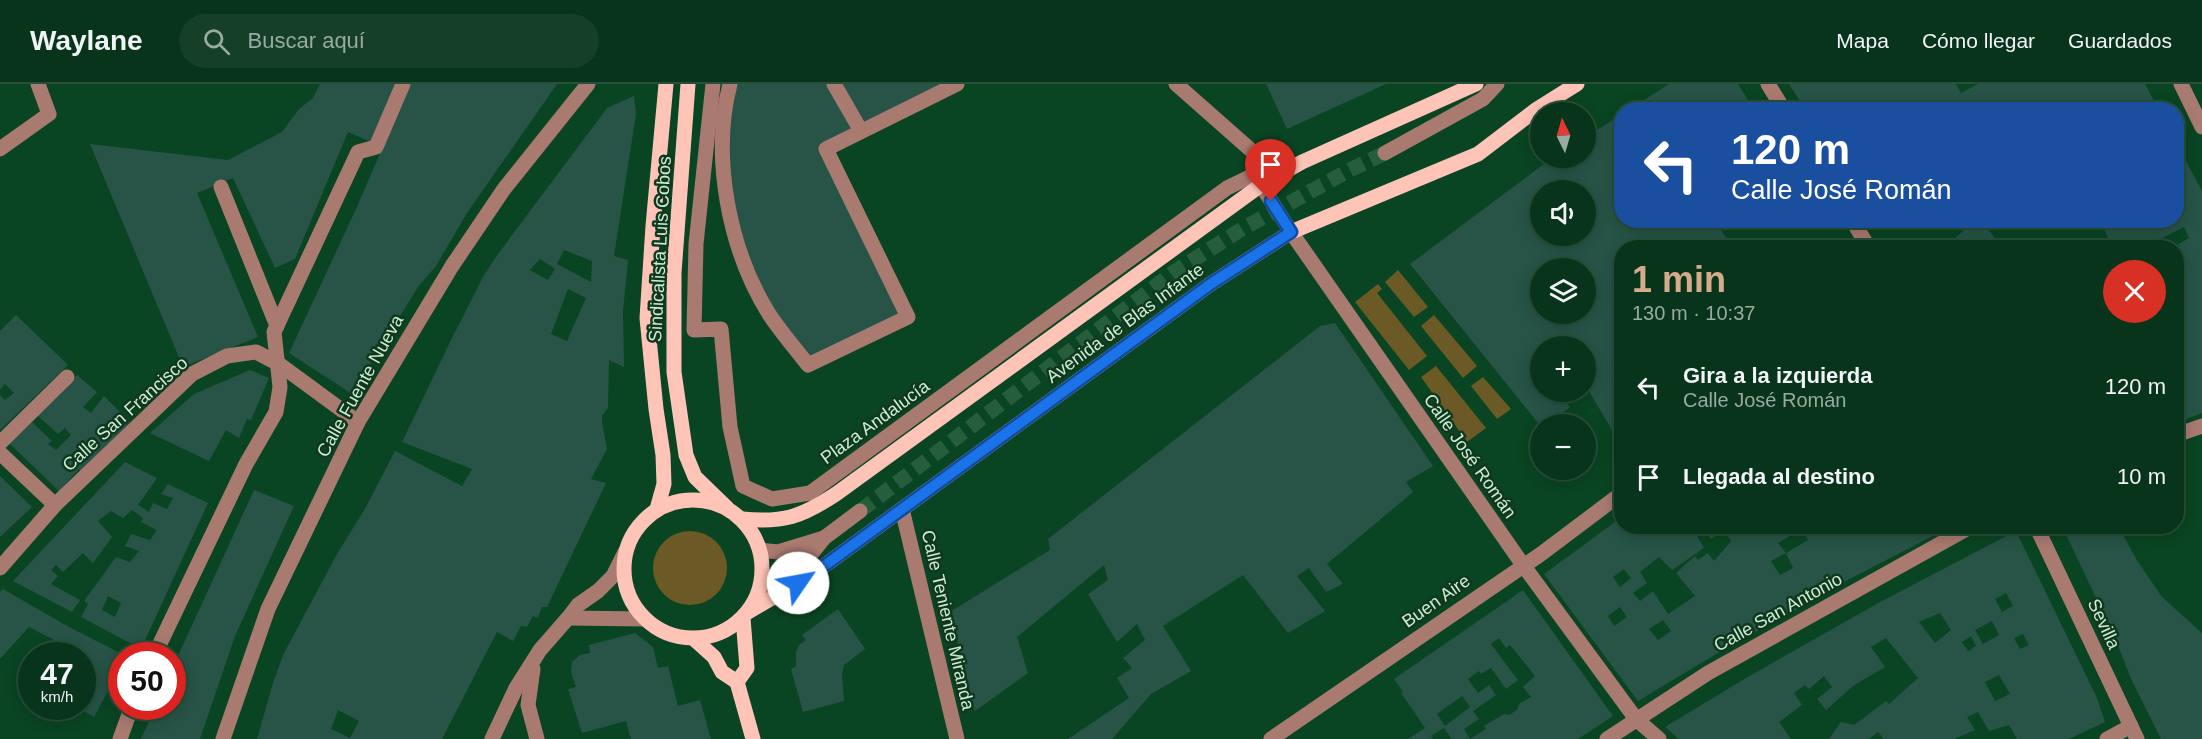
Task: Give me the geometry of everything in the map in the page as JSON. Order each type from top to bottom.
[{"type":"main road","name":"Sindicalista Luis Cobos","points":[[657,509],[664,484],[663,455],[647,318],[666,84]]},
{"type":"main road","name":"Sindicalista Luis Cobos","points":[[688,84],[674,273],[674,372],[686,455],[701,485],[728,508]]},
{"type":"main road","name":"Avenida de Blas Infante","points":[[742,519],[779,520],[809,512],[1261,185],[1302,162],[1476,84]]},
{"type":"main road","name":"Avenida de Blas Infante","points":[[748,611],[813,574],[1212,283],[1291,232],[1478,154],[1537,109],[1577,84]]},
{"type":"main road","points":[[692,499],[710,501],[728,508],[742,519],[753,534],[760,550],[763,568],[761,586],[748,611],[728,629],[712,636],[694,639],[675,637],[658,629],[644,619],[633,605],[626,588],[623,570],[625,552],[632,535],[643,520],[657,509],[674,502],[692,499]]},
{"type":"main road","points":[[737,682],[747,668],[748,611]]},
{"type":"main road","points":[[694,639],[714,657],[722,672],[737,682],[753,739]]},
{"type":"street","points":[[0,149],[49,114],[38,84]]},
{"type":"street","points":[[161,642],[246,464],[276,412],[280,387],[274,332],[358,152],[376,147],[403,84]]},
{"type":"street","name":"Calle Fuente Nueva","points":[[223,739],[268,609],[358,422],[452,266],[504,189],[588,84]]},
{"type":"street","name":"Plaza Andalucía","points":[[713,84],[696,244],[694,330],[721,329],[730,427],[743,486],[772,499],[810,493],[1227,188],[1270,166],[1176,84]]},
{"type":"street","points":[[730,84],[723,124],[722,158],[726,202],[741,256],[768,313],[808,365],[908,317],[826,149],[957,84]]},
{"type":"street","points":[[834,84],[861,132]]},
{"type":"street","points":[[1385,153],[1483,99],[1497,84]]},
{"type":"street","points":[[1768,84],[1779,102]]},
{"type":"street","points":[[2181,84],[2202,127]]},
{"type":"street","name":"Calle José Román","points":[[1261,185],[1291,232],[1523,565],[1636,719],[1659,739]]},
{"type":"street","points":[[221,188],[277,326]]},
{"type":"street","name":"Calle San Francisco","points":[[0,568],[55,505],[192,374],[227,356],[256,352],[279,364],[358,422]]},
{"type":"street","points":[[0,443],[67,377]]},
{"type":"street","points":[[2184,432],[2202,426]]},
{"type":"street","points":[[0,453],[55,505]]},
{"type":"street","name":"Buen Aire","points":[[1271,739],[1523,565],[1614,499]]},
{"type":"street","name":"Calle Teniente Miranda","points":[[902,509],[957,739]]},
{"type":"street","points":[[748,611],[774,579],[812,553],[824,538],[860,511]]},
{"type":"street","name":"Calle San Antonio","points":[[1607,739],[1708,673],[1958,534]]},
{"type":"street","name":"Sevilla","points":[[2040,534],[2134,733]]},
{"type":"street","points":[[760,550],[778,552],[824,538]]},
{"type":"street","points":[[492,739],[516,688],[535,659],[578,605],[598,591],[613,576],[625,552]]},
{"type":"street","points":[[568,618],[644,619]]},
{"type":"street","points":[[535,659],[528,705],[537,739]]},
{"type":"street","points":[[120,739],[127,720]]},
{"type":"street","points":[[2107,739],[2134,733]]},
{"type":"shaded area","points":[[1398,270],[1428,307],[1414,317],[1385,282]]},
{"type":"shaded area","points":[[1378,284],[1382,289],[1377,293],[1427,356],[1409,370],[1355,302]]},
{"type":"shaded area","points":[[1434,315],[1477,366],[1463,378],[1421,326]]},
{"type":"shaded area","points":[[1436,366],[1486,428],[1467,442],[1421,377]]},
{"type":"shaded area","points":[[1483,377],[1511,409],[1497,419],[1471,386]]},
{"type":"shaded area","points":[[690,531],[704,534],[716,542],[724,554],[727,568],[724,582],[716,594],[704,602],[690,605],[676,602],[664,594],[656,582],[653,568],[656,554],[664,542],[676,534]]},
{"type":"building","points":[[320,84],[398,84],[371,142],[348,132],[295,259],[275,268],[233,178],[197,193],[258,337],[183,367],[90,144],[228,160],[282,132],[299,109],[313,98]]},
{"type":"building","points":[[410,84],[557,84],[467,213],[436,266],[418,287],[352,394],[289,353],[356,209]]},
{"type":"building","points":[[730,84],[957,84],[826,149],[908,317],[808,365],[768,313],[726,202]]},
{"type":"building","points":[[1266,84],[1386,84],[1287,129]]},
{"type":"building","points":[[1669,84],[1738,84],[1749,102],[1641,102]]},
{"type":"building","points":[[1789,84],[1956,84],[1961,93],[1978,84],[2145,84],[2155,102],[1801,102]]},
{"type":"building","points":[[634,96],[636,114],[614,256],[628,260],[623,311],[624,367],[609,360],[608,408],[602,416],[607,449],[591,479],[606,483],[547,607],[542,607],[538,618],[533,616],[527,627],[521,626],[513,641],[497,632],[442,739],[257,739],[283,655],[395,451],[462,486],[472,469],[402,442],[484,275],[607,108]],"holes":[[[564,250],[592,261],[591,282],[557,264]],[[540,259],[555,269],[548,280],[530,270]],[[568,289],[586,298],[567,341],[551,334]],[[338,710],[359,721],[350,738],[331,729]]]},
{"type":"building","points":[[1614,119],[1614,228],[1720,228],[1727,240],[1614,240],[1614,433],[1595,402],[1596,336],[1530,336],[1530,402],[1566,402],[1570,407],[1561,414],[1531,414],[1410,264],[1539,168],[1596,168],[1596,131]]},
{"type":"building","points":[[2184,157],[2202,191],[2202,413],[2184,420],[2184,345],[2186,344],[2184,340],[2184,241],[2189,238],[2184,227]]},
{"type":"building","points":[[1966,228],[1987,228],[1997,240],[1953,240]]},
{"type":"building","points":[[2104,228],[2182,228],[2158,240],[2109,240]]},
{"type":"building","points":[[16,315],[68,365],[0,430],[0,395],[5,400],[14,393],[5,384],[0,390],[0,331]]},
{"type":"building","points":[[1335,323],[1433,466],[1406,482],[1413,492],[1327,564],[1343,584],[1326,592],[1309,568],[1297,576],[1325,611],[1288,633],[1243,575],[1163,626],[1191,671],[1151,694],[1112,739],[1068,739],[1129,698],[1117,678],[1132,668],[1123,658],[1145,640],[1137,624],[1117,642],[1088,594],[1108,580],[1104,565],[1017,637],[1028,673],[975,711],[950,612],[1050,550],[1048,539],[1320,326]]},
{"type":"building","points":[[250,370],[269,378],[251,420],[247,419],[239,438],[226,430],[209,461],[150,433],[194,394]]},
{"type":"building","points":[[77,375],[97,392],[83,407],[91,413],[104,396],[130,422],[83,472],[79,469],[59,491],[9,443],[32,422],[52,441],[48,444],[56,450],[71,435],[65,428],[58,434],[37,415],[60,395]]},
{"type":"building","points":[[125,462],[157,478],[138,505],[149,512],[153,503],[167,509],[173,498],[161,494],[168,484],[208,503],[144,642],[128,642],[81,617],[88,604],[84,601],[116,557],[130,562],[139,551],[125,546],[131,534],[150,540],[157,530],[141,522],[143,518],[132,510],[123,518],[111,511],[98,521],[112,537],[93,563],[83,553],[63,572],[56,565],[51,570],[58,576],[51,584],[80,600],[72,612],[13,581]],"holes":[[[108,596],[121,603],[115,617],[102,610]]]},
{"type":"building","points":[[0,476],[32,507],[0,537]]},
{"type":"building","points":[[254,490],[294,506],[235,636],[200,739],[141,739],[150,720],[186,720],[184,642]]},
{"type":"building","points":[[1614,523],[1614,534],[1696,534],[1704,548],[1672,570],[1659,557],[1640,572],[1647,583],[1633,593],[1640,601],[1653,591],[1668,614],[1695,596],[1676,573],[1695,556],[1698,560],[1708,553],[1714,561],[1731,541],[1727,534],[1793,534],[1778,543],[1786,553],[1808,540],[1805,534],[1937,534],[1815,597],[1816,599],[1728,647],[1638,701],[1544,574]],"holes":[[[1786,553],[1793,568],[1780,575],[1771,561]],[[1624,569],[1631,578],[1620,587],[1613,577]],[[1620,607],[1627,617],[1614,626],[1608,616]],[[1663,620],[1671,631],[1658,640],[1649,629]]]},
{"type":"building","points":[[1707,534],[1718,534],[1711,539]]},
{"type":"building","points":[[2010,534],[2017,534],[2097,698],[2105,722],[2069,739],[2017,739],[2009,725],[1989,731],[1978,712],[1967,717],[1975,730],[1954,739],[1884,739],[1878,732],[1869,739],[1829,739],[1841,722],[1854,725],[1886,701],[1889,704],[1918,678],[1886,638],[1871,647],[1885,667],[1853,686],[1826,710],[1817,699],[1832,687],[1824,676],[1809,689],[1805,685],[1794,693],[1802,705],[1779,722],[1791,739],[1679,739],[1665,727],[1880,602]],"holes":[[[2006,593],[2013,606],[2002,612],[1995,599]],[[1940,613],[1951,630],[1935,643],[1919,622]],[[1992,621],[1999,635],[1983,644],[1975,630]],[[2023,634],[2029,645],[2020,649],[2014,638]],[[1971,636],[1976,646],[1968,651],[1962,642]],[[1999,675],[2010,694],[1995,701],[1985,682]]]},
{"type":"building","points":[[2066,534],[2122,534],[2162,597],[2202,633],[2202,739],[2161,739],[2132,681],[2114,636]]},
{"type":"building","points":[[3,589],[108,647],[108,691],[96,713],[96,642],[58,642],[29,627],[0,659],[0,592]]},
{"type":"building","points":[[1523,590],[1613,716],[1578,739],[1470,739],[1452,739],[1444,728],[1431,736],[1433,739],[1408,739],[1425,728],[1394,679]],"holes":[[[1499,638],[1506,648],[1510,645],[1535,676],[1523,687],[1531,697],[1519,704],[1517,710],[1509,715],[1504,714],[1484,726],[1486,729],[1470,739],[1464,729],[1479,719],[1473,711],[1496,695],[1489,685],[1478,693],[1468,679],[1479,671],[1481,674],[1491,668],[1506,689],[1518,680],[1491,644]],[[1462,696],[1470,707],[1445,726],[1437,714]]]},
{"type":"building","points":[[838,609],[865,649],[844,665],[842,675],[844,701],[803,712],[791,669],[796,666],[796,652],[799,645],[806,640],[802,635]]},
{"type":"building","points":[[635,633],[653,647],[658,668],[668,666],[678,706],[700,700],[711,739],[631,739],[626,721],[582,733],[568,689],[576,687],[571,672],[572,662],[580,655],[590,653],[589,645]]},
{"type":"tunnel","points":[[860,511],[1174,272],[1242,229],[1385,153]]},
{"type":"route","points":[[798,583],[1212,283],[1291,232],[1271,201]]}]
